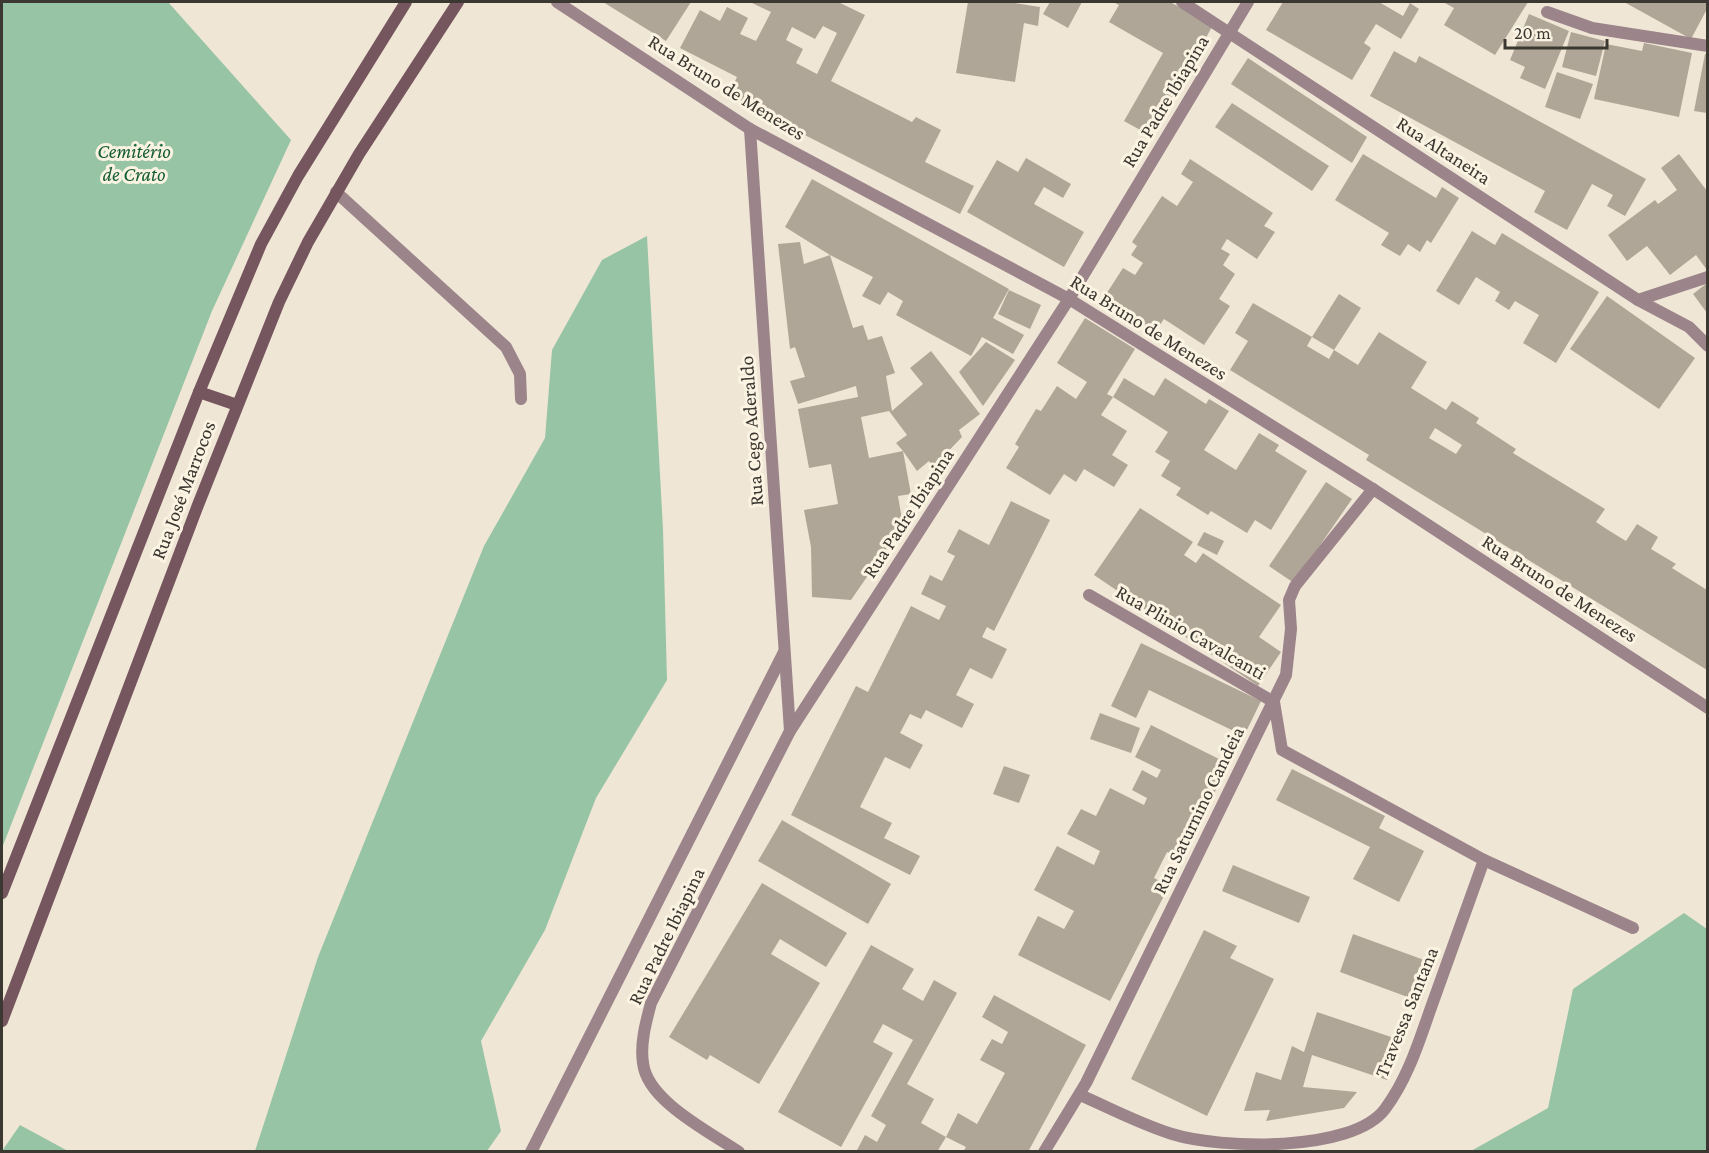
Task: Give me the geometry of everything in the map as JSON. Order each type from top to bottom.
[{"type":"main road","name":"Rua José Marrocos","points":[[2,893],[199,392],[261,244],[298,176],[406,2]]},
{"type":"main road","name":"Rua José Marrocos","points":[[2,1021],[237,405],[279,302],[336,192],[458,2]]},
{"type":"main road","points":[[199,392],[237,405]]},
{"type":"street","name":"Rua Bruno de Menezes","points":[[557,2],[750,129],[1069,299],[1373,489],[1707,708]]},
{"type":"street","name":"Rua Altaneira","points":[[1182,2],[1638,300],[1689,327],[1707,346]]},
{"type":"street","name":"Rua Padre Ibiapina","points":[[739,1152],[673,1108],[653,1084],[643,1064],[645,1025],[651,1003],[790,731],[1069,299],[1248,2]]},
{"type":"street","points":[[1547,12],[1592,28],[1707,46]]},
{"type":"street","name":"Rua Cego Aderaldo","points":[[750,129],[790,731]]},
{"type":"street","points":[[336,192],[506,347],[520,374],[521,399]]},
{"type":"street","points":[[1638,300],[1707,277]]},
{"type":"street","name":"Rua Saturnino Candeia","points":[[1044,1152],[1080,1095],[1286,675],[1291,629],[1289,600],[1295,586],[1373,489]]},
{"type":"street","name":"Rua Plinio Cavalcanti","points":[[1089,595],[1274,702]]},
{"type":"street","name":"Rua Padre Ibiapina","points":[[531,1152],[785,651]]},
{"type":"street","points":[[1274,702],[1282,750],[1484,860],[1633,928]]},
{"type":"street","name":"Travessa Santana","points":[[1080,1095],[1170,1134],[1209,1143],[1289,1145],[1331,1138],[1363,1125],[1384,1111],[1410,1067],[1484,860]]},
{"type":"green space","name":"Cemitério de Crato","points":[[2,2],[168,2],[291,140],[212,311],[2,848]]},
{"type":"green space","points":[[647,236],[663,529],[667,680],[596,798],[545,930],[481,1041],[501,1131],[487,1151],[255,1151],[318,957],[484,546],[545,438],[552,350],[602,260]]},
{"type":"green space","points":[[1684,913],[1707,929],[1707,1151],[1471,1151],[1548,1108],[1573,989]]},
{"type":"green space","points":[[20,1125],[68,1151],[2,1151]]},
{"type":"building","points":[[603,2],[691,2],[666,41]]},
{"type":"building","points":[[750,2],[838,2],[865,15],[831,81],[912,122],[916,117],[941,130],[925,162],[974,186],[960,214],[728,96],[737,77],[680,48],[700,10],[720,21],[727,7],[748,18],[740,34],[756,41],[771,12]],"holes":[[[823,26],[837,33],[817,74],[796,63],[803,49],[786,40],[792,27],[815,39]]]},
{"type":"building","points":[[968,2],[1008,2],[1040,7],[1038,26],[1024,23],[1015,82],[956,73]]},
{"type":"building","points":[[1050,2],[1082,2],[1068,28],[1043,14]]},
{"type":"building","points":[[1113,2],[1170,2],[1213,25],[1151,136],[1124,121],[1163,53],[1109,22],[1119,5]]},
{"type":"building","points":[[1283,2],[1379,2],[1403,16],[1410,3],[1419,9],[1401,39],[1376,24],[1364,43],[1371,48],[1352,80],[1266,30]]},
{"type":"building","points":[[1443,2],[1528,2],[1495,55],[1444,25],[1454,8]]},
{"type":"building","points":[[1624,2],[1707,2],[1707,9],[1691,39]]},
{"type":"building","points":[[1529,14],[1569,31],[1545,89],[1520,78],[1525,67],[1510,60]]},
{"type":"building","points":[[1571,32],[1605,41],[1596,76],[1562,67]]},
{"type":"building","points":[[1644,43],[1692,53],[1679,117],[1594,99],[1606,44],[1642,51]]},
{"type":"building","points":[[1394,51],[1416,63],[1419,56],[1646,179],[1625,216],[1607,206],[1613,195],[1592,184],[1567,230],[1534,212],[1545,191],[1370,96]]},
{"type":"building","points":[[1705,54],[1707,54],[1707,113],[1694,111]]},
{"type":"building","points":[[1248,58],[1367,137],[1352,163],[1231,84]]},
{"type":"building","points":[[1557,72],[1593,84],[1580,119],[1545,107]]},
{"type":"building","points":[[1232,103],[1329,166],[1312,191],[1215,127]]},
{"type":"building","points":[[1363,154],[1436,198],[1442,187],[1459,198],[1431,243],[1427,240],[1420,252],[1408,244],[1400,256],[1381,245],[1389,233],[1335,200]]},
{"type":"building","points":[[1679,154],[1707,191],[1707,270],[1696,255],[1670,275],[1647,246],[1627,261],[1608,235],[1655,200],[1658,204],[1677,190],[1661,168]]},
{"type":"building","points":[[1026,158],[1071,184],[1063,198],[1044,187],[1034,204],[1084,232],[1064,267],[967,212],[997,160],[1018,172]]},
{"type":"building","points":[[1190,159],[1273,213],[1264,226],[1275,232],[1257,259],[1227,239],[1221,249],[1230,254],[1223,265],[1235,274],[1219,299],[1230,306],[1204,345],[1164,319],[1155,332],[1103,299],[1123,268],[1135,275],[1143,263],[1131,255],[1137,246],[1132,242],[1162,196],[1177,206],[1193,182],[1181,174]]},
{"type":"building","points":[[812,179],[1009,289],[993,318],[1024,335],[1013,354],[982,337],[971,356],[896,315],[903,301],[888,292],[880,305],[862,296],[873,277],[830,255],[785,227]]},
{"type":"building","points":[[1472,231],[1495,245],[1502,233],[1599,292],[1556,363],[1523,343],[1539,315],[1515,301],[1509,310],[1495,301],[1500,292],[1476,277],[1459,305],[1436,291]]},
{"type":"building","points":[[800,242],[804,264],[830,255],[853,328],[863,325],[868,340],[882,336],[895,373],[886,376],[892,411],[923,384],[910,368],[931,351],[980,414],[959,430],[962,437],[933,467],[929,461],[917,471],[903,451],[911,494],[898,496],[904,531],[898,532],[851,600],[812,597],[811,547],[804,510],[838,504],[831,464],[809,468],[798,409],[858,397],[856,386],[798,404],[790,381],[805,377],[795,347],[790,349],[778,244]],"holes":[[[889,411],[907,435],[896,443],[903,451],[869,458],[861,417]]]},
{"type":"building","points":[[1707,283],[1707,313],[1693,294]]},
{"type":"building","points":[[1009,290],[1041,305],[1030,329],[998,314]]},
{"type":"building","points":[[1339,294],[1361,308],[1334,350],[1312,337]]},
{"type":"building","points":[[1607,296],[1695,358],[1659,409],[1570,349]]},
{"type":"building","points":[[1253,303],[1312,337],[1307,346],[1329,359],[1334,350],[1358,365],[1379,332],[1427,362],[1411,388],[1446,410],[1452,401],[1479,418],[1476,423],[1516,449],[1513,453],[1605,509],[1596,522],[1626,541],[1637,524],[1658,537],[1651,549],[1676,564],[1672,568],[1707,590],[1707,670],[1366,460],[1369,455],[1230,370],[1248,341],[1235,333]],"holes":[[[1435,428],[1462,445],[1456,454],[1429,438]]]},
{"type":"building","points":[[1085,318],[1135,349],[1107,394],[1113,397],[1101,415],[1127,431],[1112,455],[1128,465],[1114,487],[1084,469],[1076,482],[1064,474],[1050,495],[1006,468],[1019,447],[1015,444],[1036,409],[1041,411],[1057,386],[1076,399],[1087,382],[1057,363]]},
{"type":"building","points":[[986,342],[1015,360],[983,406],[959,372]]},
{"type":"building","points":[[1124,378],[1154,396],[1165,378],[1206,404],[1209,399],[1229,411],[1204,450],[1236,470],[1259,433],[1279,445],[1275,451],[1307,471],[1271,530],[1255,520],[1247,533],[1211,511],[1208,515],[1176,495],[1181,488],[1161,476],[1170,461],[1155,452],[1168,432],[1113,397]]},
{"type":"building","points":[[1326,482],[1352,499],[1294,583],[1269,566]]},
{"type":"building","points":[[1011,501],[1050,520],[994,631],[987,627],[982,637],[1007,649],[992,679],[970,668],[956,695],[974,704],[962,728],[926,710],[921,719],[910,714],[900,733],[923,745],[910,769],[885,757],[860,807],[892,823],[884,838],[920,856],[910,875],[791,815],[856,686],[868,692],[911,606],[939,620],[946,606],[921,594],[930,575],[942,581],[955,556],[947,552],[959,529],[989,545]]},
{"type":"building","points":[[1140,508],[1193,542],[1184,555],[1196,563],[1203,553],[1281,605],[1259,637],[1281,652],[1258,686],[1094,575]]},
{"type":"building","points":[[1204,532],[1224,541],[1217,555],[1197,545]]},
{"type":"building","points":[[1141,643],[1261,701],[1244,736],[1149,690],[1136,718],[1111,706]]},
{"type":"building","points":[[1100,713],[1140,728],[1131,753],[1090,739]]},
{"type":"building","points":[[1151,725],[1229,764],[1195,831],[1189,828],[1174,856],[1167,852],[1154,878],[1169,886],[1110,1001],[1018,955],[1038,916],[1064,929],[1074,911],[1034,890],[1057,846],[1094,865],[1100,851],[1067,834],[1081,809],[1096,816],[1110,788],[1144,805],[1147,798],[1132,790],[1142,770],[1157,778],[1161,770],[1135,757]]},
{"type":"building","points":[[1004,766],[1030,775],[1019,803],[993,794]]},
{"type":"building","points":[[1292,769],[1385,816],[1379,828],[1424,851],[1399,902],[1353,879],[1370,847],[1276,800]]},
{"type":"building","points":[[782,820],[891,884],[868,924],[758,861]]},
{"type":"building","points":[[1233,865],[1310,897],[1299,923],[1222,891]]},
{"type":"building","points":[[762,883],[847,933],[826,967],[780,939],[771,954],[820,983],[759,1084],[710,1055],[707,1060],[669,1037]]},
{"type":"building","points":[[1204,930],[1237,946],[1230,958],[1274,979],[1207,1116],[1131,1079]]},
{"type":"building","points":[[1353,934],[1435,964],[1421,1002],[1340,972]]},
{"type":"building","points":[[871,945],[914,969],[902,989],[923,1001],[934,980],[957,993],[907,1084],[934,1099],[921,1123],[946,1137],[937,1152],[856,1152],[865,1135],[877,1142],[886,1125],[871,1116],[913,1040],[883,1024],[873,1042],[893,1053],[841,1147],[778,1112]]},
{"type":"building","points":[[994,995],[1086,1045],[1028,1152],[963,1152],[966,1147],[946,1137],[958,1113],[977,1124],[1005,1073],[980,1060],[992,1039],[1002,1044],[1008,1032],[982,1017]]},
{"type":"building","points":[[1317,1012],[1400,1040],[1387,1080],[1312,1055],[1303,1087],[1357,1092],[1344,1108],[1266,1121],[1270,1110],[1244,1111],[1256,1072],[1281,1080],[1292,1046],[1304,1052]]}]
